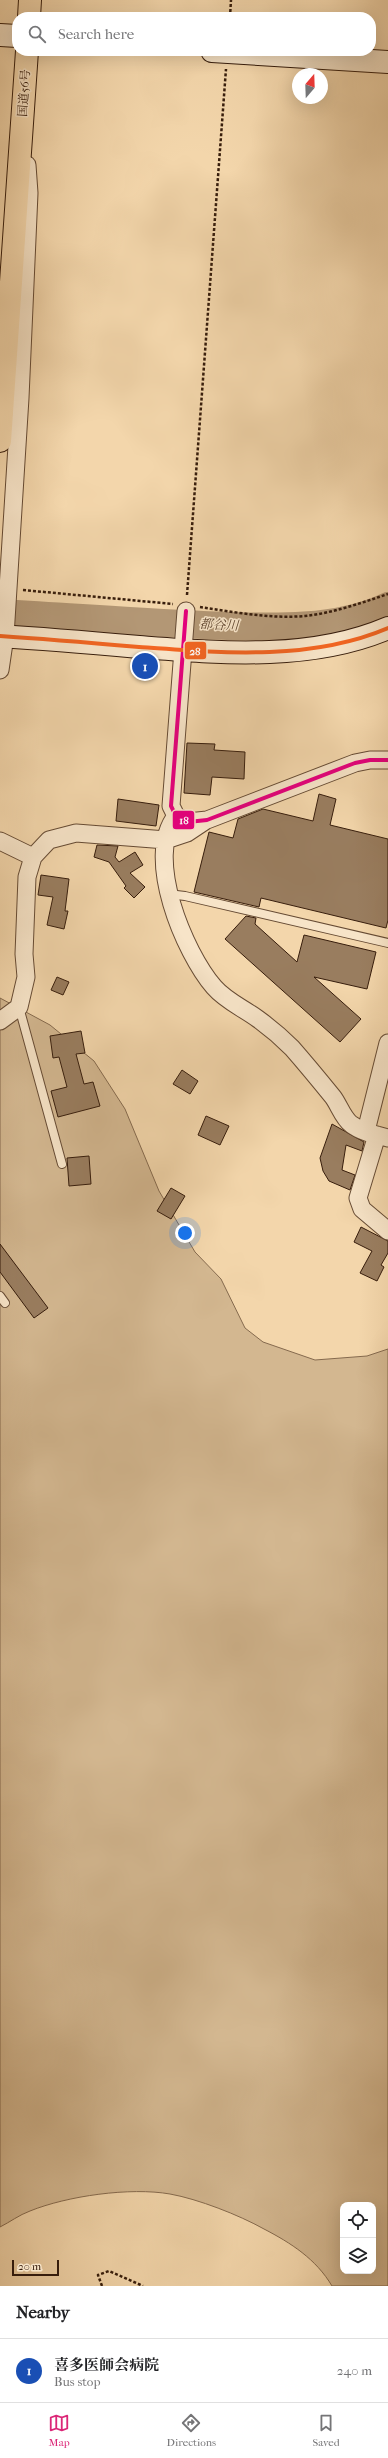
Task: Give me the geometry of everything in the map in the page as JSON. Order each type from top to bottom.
[{"type":"highway","points":[[29,12],[30,0]]},
{"type":"highway","name":"国道56号","points":[[0,441],[8,344],[27,56]]},
{"type":"street","points":[[0,35],[12,36]]},
{"type":"street","points":[[287,56],[388,62]]},
{"type":"street","points":[[0,670],[2,636],[8,589],[20,398],[29,193],[27,155],[22,136]]},
{"type":"street","points":[[186,608],[171,806],[176,816],[188,822],[207,820]]},
{"type":"street","points":[[2,636],[184,644],[259,652],[321,647],[375,633],[388,628]]},
{"type":"street","points":[[0,1020],[19,1007],[26,977],[24,954],[27,877],[33,857],[49,840],[76,833],[166,840],[187,833],[207,820],[355,763],[370,760],[388,760]]},
{"type":"street","points":[[176,816],[170,823],[166,840],[164,872],[168,894],[191,950],[214,986],[230,1002],[258,1019],[291,1048],[333,1098],[351,1124],[377,1135]]},
{"type":"street","points":[[0,843],[33,857]]},
{"type":"street","points":[[388,1043],[377,1135],[358,1198],[362,1209],[388,1231]]},
{"type":"lane","points":[[168,894],[184,896],[388,943]]},
{"type":"lane","points":[[19,1007],[62,1164]]},
{"type":"lane","points":[[0,1296],[6,1303]]},
{"type":"path","points":[[230,12],[231,0]]},
{"type":"path","points":[[186,608],[219,56]]},
{"type":"path","points":[[8,589],[243,614],[305,616],[352,606],[388,594]]},
{"type":"path","points":[[102,2286],[98,2275],[109,2270],[143,2286]]},
{"type":"shaded area","points":[[0,998],[50,1025],[94,1061],[125,1109],[159,1191],[195,1252],[221,1279],[245,1328],[263,1342],[315,1360],[367,1356],[388,1349],[388,2286],[332,2286],[326,2276],[311,2260],[274,2234],[243,2218],[181,2196],[154,2192],[118,2192],[99,2194],[62,2201],[22,2214],[0,2227]]},
{"type":"building","points":[[187,743],[215,744],[214,750],[245,752],[244,779],[212,777],[210,795],[184,793]]},
{"type":"building","points":[[319,794],[336,799],[330,825],[388,839],[388,920],[386,928],[261,898],[259,907],[194,892],[209,832],[233,838],[238,819],[263,809],[313,821]]},
{"type":"building","points":[[118,799],[159,805],[156,826],[116,821]]},
{"type":"building","points":[[97,845],[118,846],[115,857],[119,862],[135,852],[143,865],[130,873],[145,887],[134,898],[124,888],[126,886],[109,862],[94,857]]},
{"type":"building","points":[[41,875],[69,879],[65,911],[68,911],[64,929],[47,925],[53,897],[38,895]]},
{"type":"building","points":[[246,916],[256,918],[255,924],[297,962],[304,935],[376,952],[367,989],[314,977],[361,1019],[340,1042],[225,939]]},
{"type":"building","points":[[57,977],[69,982],[63,995],[51,990]]},
{"type":"building","points":[[81,1031],[85,1053],[76,1054],[84,1084],[93,1082],[100,1106],[58,1117],[51,1091],[67,1087],[59,1057],[53,1058],[50,1036]]},
{"type":"building","points":[[182,1070],[198,1081],[190,1094],[173,1084]]},
{"type":"building","points":[[206,1116],[229,1126],[220,1145],[198,1135]]},
{"type":"building","points":[[332,1124],[364,1142],[362,1151],[346,1145],[342,1170],[355,1175],[350,1190],[329,1181],[323,1171],[320,1158]]},
{"type":"building","points":[[89,1156],[91,1184],[69,1186],[67,1158]]},
{"type":"building","points":[[171,1188],[185,1196],[171,1219],[157,1211]]},
{"type":"building","points":[[361,1227],[388,1241],[388,1253],[381,1265],[384,1267],[377,1281],[360,1273],[372,1251],[354,1242]]},
{"type":"building","points":[[0,1244],[48,1308],[34,1318],[0,1272]]},
{"type":"waterway","name":"都谷川","points":[[0,613],[178,624],[273,627],[321,624],[344,620],[367,614],[388,606]]},
{"type":"transit line","name":"18","points":[[186,611],[171,806],[176,816],[188,822],[207,820],[355,763],[370,760],[388,760]]},
{"type":"transit line","name":"28","points":[[0,636],[202,651],[265,652],[328,646],[359,639],[388,628]]},
{"type":"place","name":"喜多医師会病院","points":[[145,666]]}]
